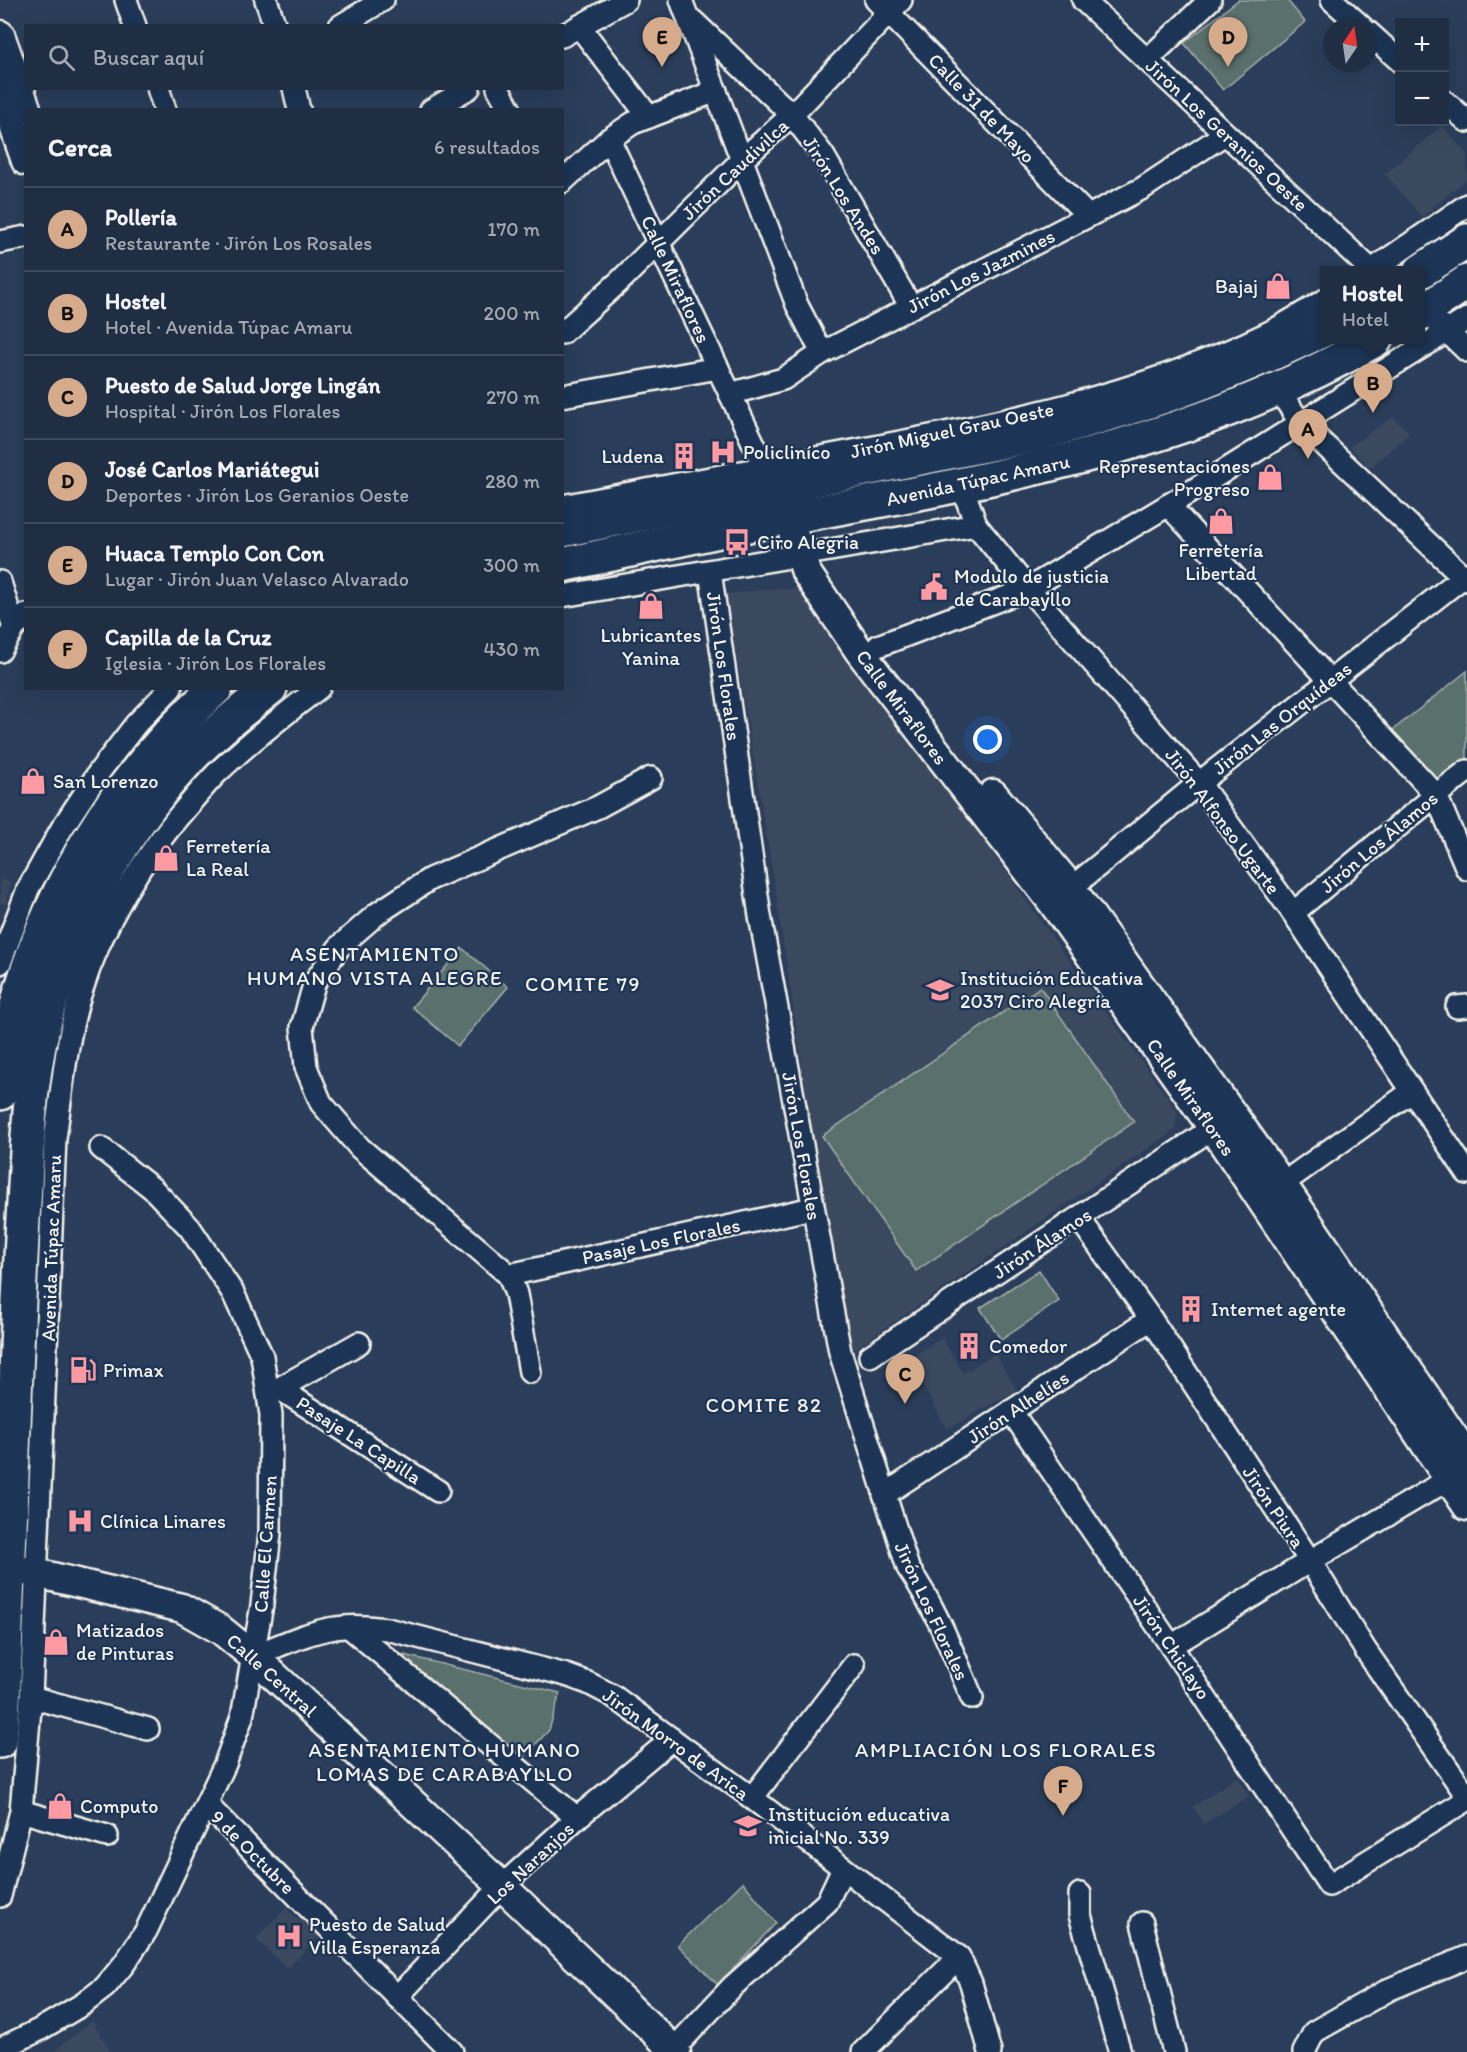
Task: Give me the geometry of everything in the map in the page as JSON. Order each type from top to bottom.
[{"type":"highway","points":[[1425,269],[1467,241]]},
{"type":"highway","points":[[1431,318],[1467,282]]},
{"type":"highway","name":"Avenida Túpac Amaru","points":[[564,529],[770,477],[1035,435],[1105,415],[1209,380],[1266,357],[1320,331]]},
{"type":"highway","name":"Avenida Túpac Amaru","points":[[564,565],[788,517],[962,486],[1047,466],[1166,433],[1278,389],[1365,344]]},
{"type":"highway","name":"Avenida Túpac Amaru","points":[[0,1741],[15,1570],[20,1278],[29,1125],[41,1036],[51,999],[84,916],[138,820],[157,795],[201,747],[268,690]]},
{"type":"highway","points":[[0,1093],[10,993],[68,876],[91,836],[138,769],[203,693]]},
{"type":"street","points":[[126,0],[134,24]]},
{"type":"street","points":[[266,0],[274,24]]},
{"type":"street","points":[[343,24],[383,0]]},
{"type":"street","points":[[626,0],[571,31],[648,117]]},
{"type":"street","name":"Jirón Los Geranios Oeste","points":[[1083,0],[1368,266]]},
{"type":"street","points":[[1147,60],[1210,0]]},
{"type":"street","points":[[1332,0],[1352,18]]},
{"type":"street","name":"Jirón Caudivilca","points":[[564,331],[743,159],[792,116],[889,4]]},
{"type":"street","name":"Calle 31 de Mayo","points":[[889,4],[1088,216]]},
{"type":"street","points":[[685,8],[797,305],[822,353]]},
{"type":"street","name":"Jirón Los Andes","points":[[685,8],[792,116],[823,155],[911,307]]},
{"type":"street","points":[[0,35],[25,108]]},
{"type":"street","points":[[1377,40],[1395,56]]},
{"type":"street","points":[[0,86],[24,155]]},
{"type":"street","points":[[159,90],[164,108]]},
{"type":"street","points":[[294,90],[299,108]]},
{"type":"street","points":[[434,108],[466,90]]},
{"type":"street","points":[[499,90],[509,108]]},
{"type":"street","points":[[564,180],[609,139],[633,123],[716,91]]},
{"type":"street","points":[[1449,105],[1467,121]]},
{"type":"street","name":"Jirón Los Jazmines","points":[[730,394],[783,379],[822,353],[1143,188],[1226,134]]},
{"type":"street","name":"Calle Miraflores","points":[[609,139],[806,554],[948,740],[1071,888],[1282,1184],[1467,1457]]},
{"type":"street","points":[[1378,266],[1467,205]]},
{"type":"street","points":[[0,242],[24,237]]},
{"type":"street","name":"Jirón Miguel Grau Oeste","points":[[564,506],[770,477],[1064,406],[1211,358],[1267,333],[1320,303]]},
{"type":"street","points":[[1431,318],[1467,319]]},
{"type":"street","points":[[1431,318],[1467,351]]},
{"type":"street","points":[[878,646],[1028,589],[1300,422],[1398,344]]},
{"type":"street","points":[[564,396],[718,368]]},
{"type":"street","points":[[1278,389],[1300,422],[1466,577]]},
{"type":"street","name":"Jirón Alfonso Ugarte","points":[[962,486],[976,525],[1028,589],[1199,783],[1293,914],[1467,1173]]},
{"type":"street","points":[[1168,505],[1436,795],[1467,869]]},
{"type":"street","name":"Avenida Túpac Amaru","points":[[564,596],[976,525]]},
{"type":"street","name":"Calle Miraflores","points":[[806,554],[806,572],[860,652],[1053,903],[1214,1128],[1458,1476],[1467,1506]]},
{"type":"street","name":"Jirón Los Florales","points":[[711,571],[760,916],[840,1352],[908,1568],[934,1609],[972,1698]]},
{"type":"street","name":"Jirón Las Orquídeas","points":[[1071,888],[1199,783],[1466,577]]},
{"type":"street","points":[[0,582],[20,621],[0,651]]},
{"type":"street","points":[[0,963],[28,889],[62,828],[99,772],[136,724],[169,690]]},
{"type":"street","name":"Avenida Túpac Amaru","points":[[0,1896],[21,1811],[31,1697],[15,1570],[55,1138],[65,1065],[80,996],[96,951],[129,887],[169,827],[219,770],[276,720],[316,690]]},
{"type":"street","name":"Jirón Los Álamos","points":[[1293,914],[1467,771]]},
{"type":"street","points":[[530,1372],[516,1294],[509,1275],[360,1148],[321,1102],[306,1067],[302,1027],[315,981],[340,946],[378,913],[430,879],[597,807],[651,778]]},
{"type":"street","points":[[1282,1184],[1411,1092]]},
{"type":"street","name":"Jirón Álamos","points":[[870,1356],[1214,1128]]},
{"type":"street","name":"Calle El Carmen","points":[[0,2049],[39,2030],[83,2004],[105,1986],[124,1964],[146,1931],[207,1805],[242,1717],[262,1605],[270,1533],[271,1415],[274,1392],[262,1356],[233,1293],[190,1228],[153,1189],[101,1148]]},
{"type":"street","name":"Pasaje Los Florales","points":[[509,1275],[813,1208]]},
{"type":"street","name":"Jirón Piura","points":[[1079,1218],[1151,1319],[1310,1561],[1366,1651],[1467,1798]]},
{"type":"street","name":"Jirón Alhelíes","points":[[884,1495],[1151,1319]]},
{"type":"street","points":[[274,1392],[359,1343]]},
{"type":"street","name":"Pasaje La Capilla","points":[[274,1392],[438,1491]]},
{"type":"street","name":"Jirón Chiclayo","points":[[1011,1411],[1171,1646],[1329,1885],[1467,1798]]},
{"type":"street","points":[[1171,1646],[1310,1561],[1458,1476]]},
{"type":"street","name":"Calle Central","points":[[15,1570],[182,1608],[221,1630],[253,1656],[502,1886],[673,2051]]},
{"type":"street","points":[[349,1627],[577,1818]]},
{"type":"street","name":"Jirón Morro de Arica","points":[[253,1656],[316,1632],[335,1628],[387,1629],[566,1675],[613,1696],[752,1798],[959,1957],[971,1983],[990,2052]]},
{"type":"street","points":[[752,1798],[854,1665]]},
{"type":"street","points":[[31,1697],[148,1729]]},
{"type":"street","name":"Los Naranjos","points":[[397,1997],[502,1886],[577,1818],[672,1739]]},
{"type":"street","name":"9 de Octubre","points":[[207,1805],[452,2052]]},
{"type":"street","points":[[21,1811],[107,1836]]},
{"type":"street","points":[[673,2051],[733,1986],[827,1902],[843,1868]]},
{"type":"street","points":[[1080,1894],[1080,1915],[1120,2052]]},
{"type":"street","points":[[1142,1923],[1174,2052]]},
{"type":"street","points":[[863,2052],[959,1957]]},
{"type":"street","points":[[1304,2052],[1314,2032],[1390,1989],[1467,1957]]},
{"type":"shaded area","points":[[1441,126],[1467,154],[1467,179],[1422,217],[1385,174]]},
{"type":"shaded area","points":[[1393,417],[1410,433],[1370,468],[1349,447]]},
{"type":"shaded area","name":"Institución Educativa 2037 Ciro Alegría","points":[[802,587],[1177,1111],[1175,1130],[855,1349],[849,1349],[726,594]]},
{"type":"shaded area","points":[[0,880],[11,882],[5,904],[0,903]]},
{"type":"shaded area","points":[[942,1338],[963,1373],[995,1354],[1017,1390],[947,1429],[908,1359]]},
{"type":"shaded area","points":[[1237,1777],[1249,1796],[1204,1824],[1193,1807]]},
{"type":"shaded area","name":"Puesto de Salud Villa Esperanza","points":[[286,1908],[300,1921],[304,1917],[321,1934],[287,1969],[256,1939]]},
{"type":"shaded area","points":[[92,2021],[111,2052],[53,2052]]},
{"type":"green space","points":[[1238,0],[1287,0],[1305,22],[1223,90],[1184,43]]},
{"type":"green space","points":[[1467,671],[1467,764],[1437,787],[1389,733]]},
{"type":"green space","points":[[462,948],[508,987],[458,1046],[412,1007]]},
{"type":"green space","points":[[1040,987],[1134,1122],[916,1271],[822,1136]]},
{"type":"green space","points":[[1039,1270],[1059,1301],[1001,1340],[980,1308]]},
{"type":"green space","points":[[384,1650],[560,1693],[549,1730],[520,1761]]},
{"type":"green space","points":[[743,1882],[776,1923],[718,1985],[678,1945]]},
{"type":"place","name":"Huaca Templo Con Con","points":[[662,67]]},
{"type":"place","name":"José Carlos Mariátegui","points":[[1228,67]]},
{"type":"place","name":"Bajaj","points":[[1278,286]]},
{"type":"place","name":"Hostel","points":[[1373,413]]},
{"type":"place","name":"Policliníco","points":[[723,452]]},
{"type":"place","name":"Ludena","points":[[684,456]]},
{"type":"place","name":"Pollería","points":[[1308,459]]},
{"type":"place","name":"Representaciones Progreso","points":[[1270,477]]},
{"type":"place","name":"Ferretería Libertad","points":[[1221,521]]},
{"type":"place","name":"Ciro Alegria","points":[[737,542]]},
{"type":"place","name":"Modulo de justicia de Carabayllo","points":[[934,587]]},
{"type":"place","name":"Lubricantes Yanina","points":[[651,606]]},
{"type":"place","name":"San Lorenzo","points":[[33,781]]},
{"type":"place","name":"Ferretería La Real","points":[[166,858]]},
{"type":"place","name":"Institución Educativa 2037 Ciro Alegría","points":[[940,990]]},
{"type":"place","name":"Internet agente","points":[[1191,1309]]},
{"type":"place","name":"Comedor","points":[[969,1346]]},
{"type":"place","name":"Primax","points":[[83,1370]]},
{"type":"place","name":"Puesto de Salud Jorge Lingán","points":[[905,1404]]},
{"type":"place","name":"Clínica Linares","points":[[80,1521]]},
{"type":"place","name":"Matizados de Pinturas","points":[[56,1642]]},
{"type":"place","name":"Computo","points":[[60,1806]]},
{"type":"place","name":"Capilla de la Cruz","points":[[1063,1816]]},
{"type":"place","name":"Institución educativa inicial No. 339","points":[[748,1826]]},
{"type":"place","name":"Puesto de Salud Villa Esperanza","points":[[289,1936]]},
{"type":"district","name":"ASENTAMIENTO HUMANO VISTA ALEGRE","points":[[375,966]]},
{"type":"district","name":"COMITE 79","points":[[583,984]]},
{"type":"district","name":"COMITE 82","points":[[764,1405]]},
{"type":"district","name":"AMPLIACIÓN LOS FLORALES","points":[[1006,1750]]},
{"type":"district","name":"ASENTAMIENTO HUMANO LOMAS DE CARABAYLLO","points":[[445,1762]]}]
